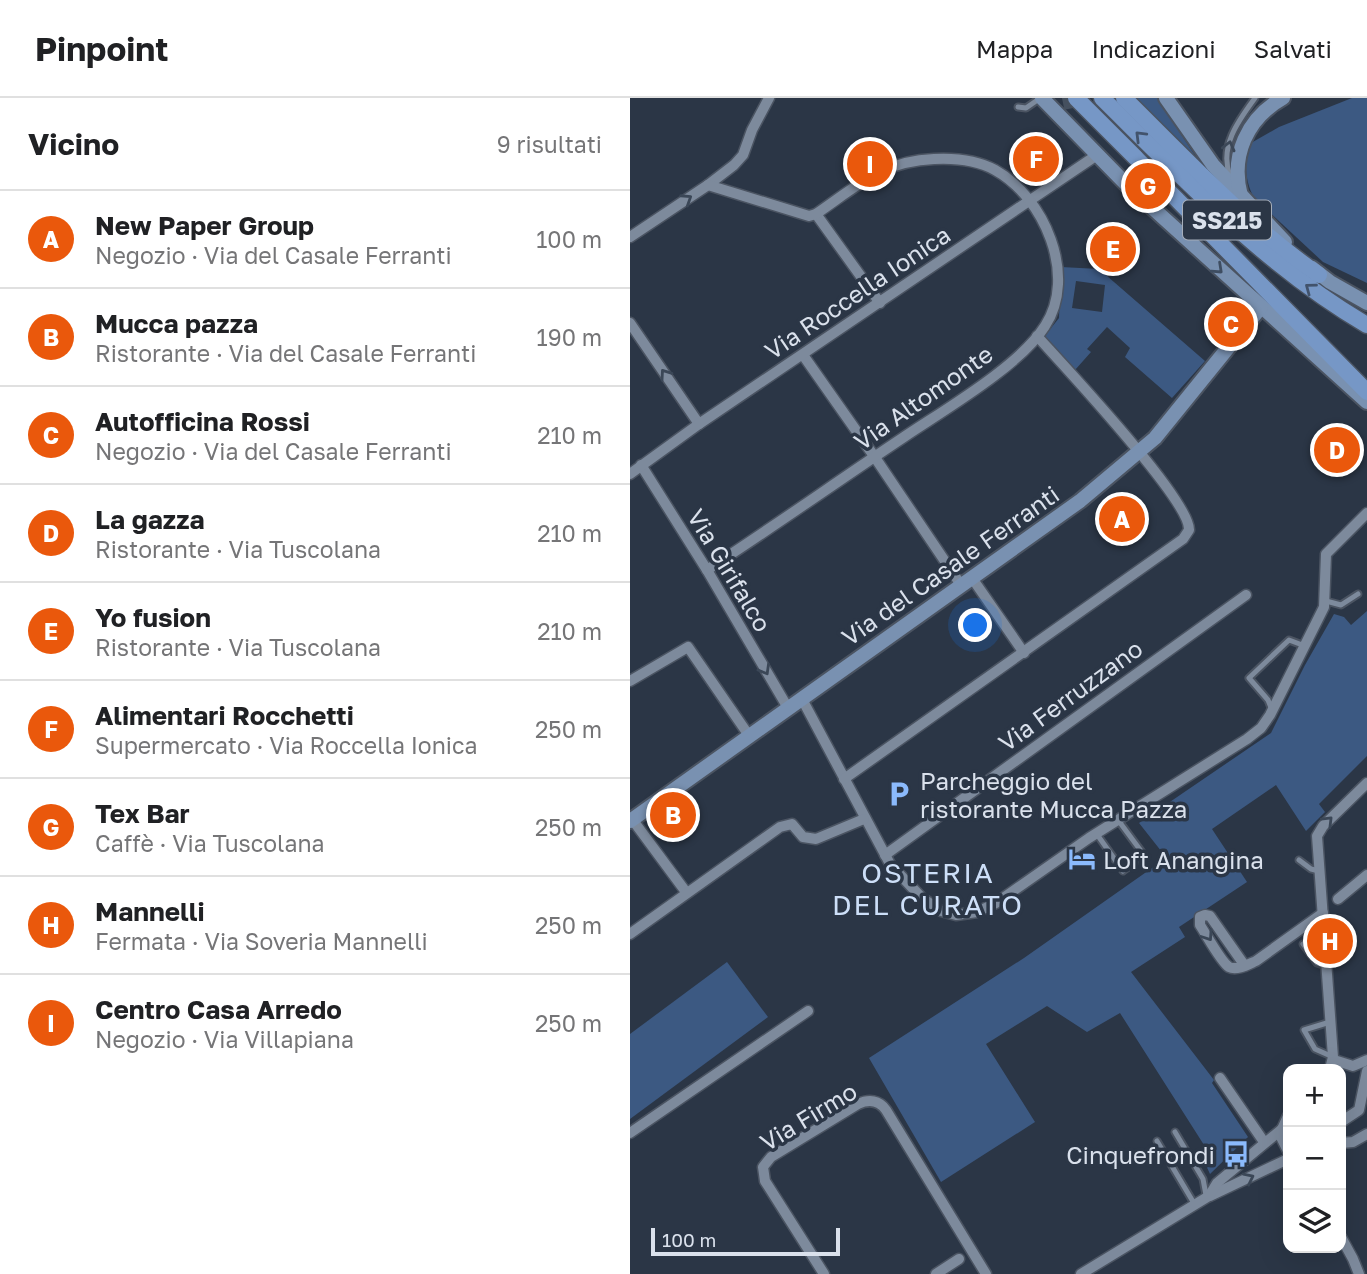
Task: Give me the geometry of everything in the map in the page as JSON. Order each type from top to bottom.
[{"type":"main road","name":"SS215","points":[[1102,98],[1250,241],[1313,290],[1367,325]]},
{"type":"main road","points":[[1124,98],[1241,204],[1277,244],[1319,275]]},
{"type":"main road","name":"SS215","points":[[1069,101],[1135,157],[1367,392]]},
{"type":"street","points":[[630,237],[708,185],[740,158],[769,98]]},
{"type":"street","points":[[1166,98],[1241,204]]},
{"type":"street","points":[[1241,204],[1236,172],[1239,150],[1252,124],[1270,104],[1283,98]]},
{"type":"street","points":[[1042,99],[1069,101]]},
{"type":"street","points":[[1042,99],[1097,155],[1367,402]]},
{"type":"street","name":"Via Roccella Ionica","points":[[641,465],[1097,155]]},
{"type":"street","name":"Via Altomonte","points":[[707,570],[990,377],[1038,336],[1047,323],[1055,301],[1057,260],[1051,240],[1029,200],[1013,183],[989,167],[967,161],[932,159],[899,164],[883,169],[817,214]]},
{"type":"street","points":[[708,185],[801,216],[817,214],[880,303]]},
{"type":"street","points":[[1319,275],[1367,303]]},
{"type":"street","name":"Via del Casale Ferranti","points":[[631,820],[1080,501],[1139,453],[1173,417],[1261,307]]},
{"type":"street","points":[[630,323],[699,424]]},
{"type":"street","points":[[844,779],[1024,653],[1188,533],[1190,523],[1182,509],[1139,453],[1038,336]]},
{"type":"street","points":[[803,355],[966,581],[1024,653]]},
{"type":"street","points":[[630,474],[641,465]]},
{"type":"street","name":"Via Girifalco","points":[[641,465],[707,570],[788,708]]},
{"type":"street","points":[[802,699],[864,819],[901,879],[921,897],[948,913],[965,915],[992,906],[1096,834],[1261,728],[1326,601],[1326,554],[1367,513]]},
{"type":"street","name":"Via Ferruzzano","points":[[885,855],[1247,595]]},
{"type":"street","points":[[630,681],[688,647],[750,737]]},
{"type":"street","points":[[1367,783],[1319,831],[1317,839],[1332,1062],[1353,1066],[1367,1060]]},
{"type":"street","points":[[630,934],[785,824],[792,824],[803,836],[816,839],[864,819]]},
{"type":"street","points":[[631,820],[686,892]]},
{"type":"street","points":[[1338,899],[1367,875]]},
{"type":"street","points":[[1245,966],[1210,916],[1200,917],[1200,925],[1227,965],[1236,968],[1245,966],[1256,961],[1323,913]]},
{"type":"street","points":[[630,1133],[808,1011]]},
{"type":"street","points":[[1346,1119],[1359,1110],[1367,1071]]},
{"type":"street","points":[[1220,1078],[1264,1142]]},
{"type":"street","name":"Via Firmo","points":[[824,1274],[765,1181],[763,1167],[771,1157],[858,1104],[874,1101],[886,1110],[986,1274]]},
{"type":"street","points":[[1208,1197],[1217,1183],[1282,1129]]},
{"type":"street","points":[[1282,1129],[1283,1141]]},
{"type":"street","points":[[1346,1143],[1353,1142],[1367,1134]]},
{"type":"street","points":[[1081,1274],[1208,1197],[1283,1161]]},
{"type":"street","points":[[1346,1246],[1359,1274]]},
{"type":"street","points":[[936,1274],[959,1259]]},
{"type":"lane","points":[[1241,204],[1227,168],[1227,151],[1232,134],[1255,98]]},
{"type":"lane","points":[[1018,107],[1026,108],[1042,99]]},
{"type":"lane","points":[[1326,601],[1341,605],[1358,594]]},
{"type":"lane","points":[[1272,711],[1268,700],[1249,678],[1289,640],[1305,646]]},
{"type":"lane","points":[[1096,834],[1123,870],[1144,855],[1118,820]]},
{"type":"lane","points":[[1299,860],[1311,869],[1319,871]]},
{"type":"lane","points":[[1303,944],[1317,963],[1326,966]]},
{"type":"lane","points":[[1330,1022],[1304,1030],[1315,1049],[1332,1062]]},
{"type":"lane","points":[[1175,1132],[1203,1179],[1208,1197]]},
{"type":"lane","points":[[1157,1140],[1195,1205]]},
{"type":"shaded area","points":[[1135,98],[1157,98],[1198,160]]},
{"type":"shaded area","points":[[1352,98],[1367,98],[1367,283],[1323,262],[1254,198],[1246,171],[1251,143],[1279,127]]},
{"type":"shaded area","points":[[1061,267],[1099,269],[1205,361],[1172,398],[1125,357],[1130,348],[1107,327],[1087,349],[1091,352],[1075,370],[1044,337],[1059,318]],"holes":[[[1076,281],[1105,285],[1102,312],[1072,308]]]},
{"type":"shaded area","points":[[1367,611],[1367,756],[1319,804],[1325,812],[1306,831],[1276,785],[1212,829],[1247,882],[1179,927],[1185,937],[1131,972],[1214,1080],[1212,1083],[1248,1137],[1210,1174],[1204,1161],[1211,1156],[1120,1013],[1087,1032],[1047,1006],[986,1044],[1035,1122],[941,1182],[869,1058],[1024,958],[1152,868],[1169,861],[1139,823],[1271,733],[1334,614],[1344,617],[1351,625]]},
{"type":"shaded area","points":[[727,962],[768,1017],[630,1119],[630,1034]]},
{"type":"tunnel","points":[[1063,103],[1087,98]]},
{"type":"place","name":"Alimentari Rocchetti","points":[[1036,159]]},
{"type":"place","name":"Centro Casa Arredo","points":[[870,164]]},
{"type":"place","name":"Tex Bar","points":[[1148,186]]},
{"type":"place","name":"Yo fusion","points":[[1113,249]]},
{"type":"place","name":"Autofficina Rossi","points":[[1231,324]]},
{"type":"place","name":"La gazza","points":[[1337,450]]},
{"type":"place","name":"New Paper Group","points":[[1122,519]]},
{"type":"place","name":"Parcheggio del ristorante Mucca Pazza","points":[[899,794]]},
{"type":"place","name":"Mucca pazza","points":[[673,815]]},
{"type":"place","name":"Loft Anangina","points":[[1082,859]]},
{"type":"place","name":"Mannelli","points":[[1330,941]]},
{"type":"place","name":"Cinquefrondi","points":[[1236,1154]]},
{"type":"district","name":"OSTERIA DEL CURATO","points":[[928,888]]}]
